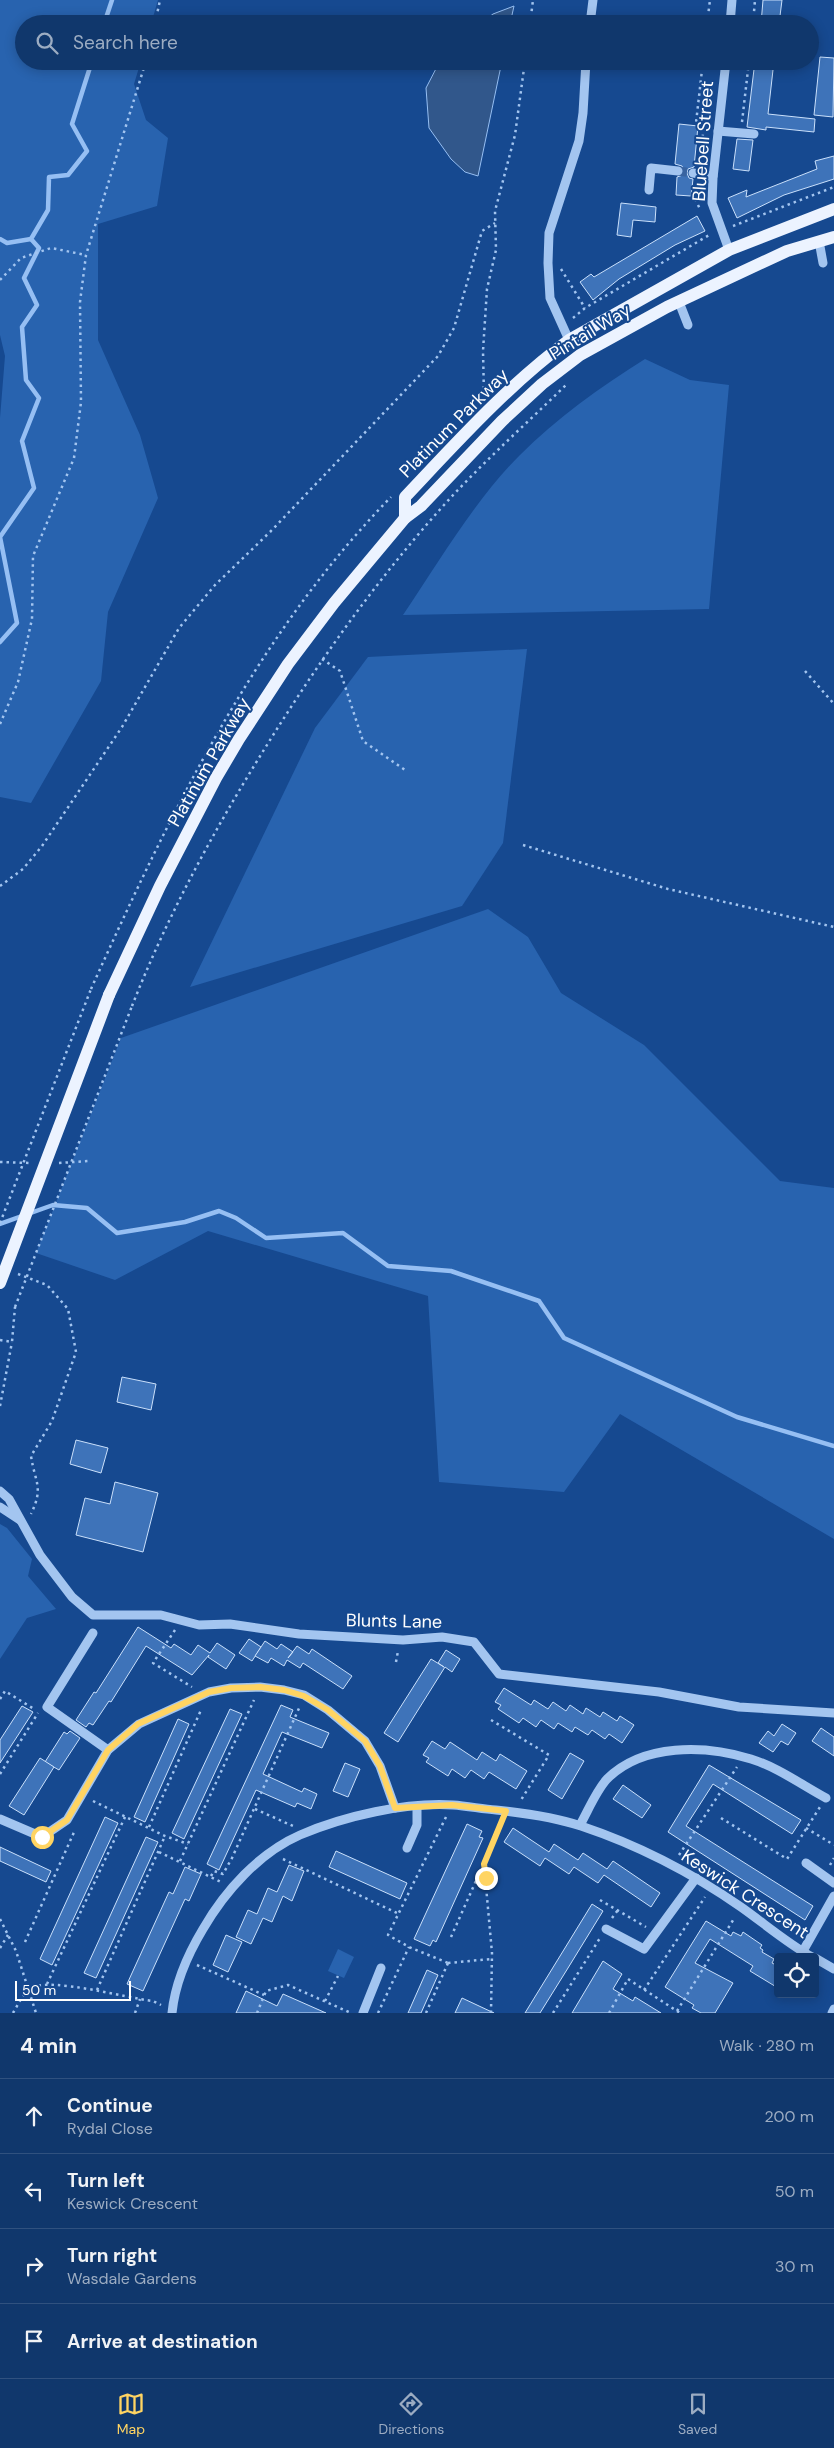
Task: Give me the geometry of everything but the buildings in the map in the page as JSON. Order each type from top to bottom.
[{"type":"main road","name":"Pintail Way","points":[[569,340],[729,250],[834,209]]},
{"type":"main road","name":"Pintail Way","points":[[405,518],[421,506],[502,421],[542,384],[580,355],[679,302],[787,251],[834,237]]},
{"type":"main road","name":"Platinum Parkway","points":[[0,1283],[109,995],[160,886],[216,778],[239,739],[288,664],[334,603],[405,518],[405,497],[493,406],[547,356],[569,340]]},
{"type":"street","points":[[591,15],[593,0]]},
{"type":"street","points":[[731,15],[732,0]]},
{"type":"street","points":[[569,340],[550,298],[549,233],[579,141],[585,70]]},
{"type":"street","name":"Bluebell Street","points":[[725,70],[713,176],[712,203],[729,250]]},
{"type":"street","points":[[718,129],[754,134]]},
{"type":"street","points":[[649,190],[651,168],[678,171]]},
{"type":"street","points":[[693,172],[713,176]]},
{"type":"street","points":[[819,241],[823,263]]},
{"type":"street","points":[[679,302],[688,325]]},
{"type":"street","name":"Blunts Lane","points":[[0,1491],[9,1499],[40,1554],[72,1597],[93,1615],[161,1615],[199,1625],[230,1624],[256,1629],[308,1634],[403,1640],[442,1637],[474,1642],[499,1674],[659,1692],[739,1707],[834,1713]]},
{"type":"street","points":[[0,1507],[23,1524]]},
{"type":"street","points":[[93,1633],[47,1707],[108,1750]]},
{"type":"street","points":[[0,1819],[42,1837],[67,1820],[108,1750],[138,1724],[207,1693],[231,1688],[260,1687],[304,1696],[347,1724],[365,1741],[380,1766],[395,1808]]},
{"type":"street","points":[[580,1825],[606,1780],[632,1760],[666,1751],[711,1751],[743,1758],[767,1767],[826,1798]]},
{"type":"street","name":"Keswick Crescent","points":[[172,2013],[181,1972],[186,1960],[213,1911],[240,1878],[271,1853],[300,1835],[355,1817],[395,1808],[452,1805],[510,1812],[580,1825],[639,1849],[696,1878],[741,1907],[805,1953]]},
{"type":"street","points":[[407,1848],[417,1825],[417,1807]]},
{"type":"street","points":[[806,1863],[834,1883]]},
{"type":"street","points":[[606,1929],[644,1949],[696,1878]]},
{"type":"street","points":[[802,1951],[834,1896]]},
{"type":"street","name":"Keswick Crescent","points":[[819,1961],[834,1969]]},
{"type":"street","points":[[363,2013],[380,1968]]},
{"type":"street","points":[[832,2013],[834,2009]]},
{"type":"path","points":[[156,15],[160,0]]},
{"type":"path","points":[[531,15],[533,0]]},
{"type":"path","points":[[708,15],[710,0]]},
{"type":"path","points":[[754,15],[755,0]]},
{"type":"path","points":[[0,724],[18,682],[32,619],[33,556],[74,458],[81,402],[80,302],[86,255],[143,70]]},
{"type":"path","points":[[484,403],[483,351],[487,289],[496,250],[495,211],[514,135],[523,70]]},
{"type":"path","points":[[702,70],[696,123],[718,129]]},
{"type":"path","points":[[742,128],[748,70]]},
{"type":"path","points":[[562,326],[585,308],[703,237],[834,187]]},
{"type":"path","points":[[0,886],[24,869],[42,846],[122,727],[185,621],[215,585],[271,531],[438,356],[454,328],[482,231],[495,224]]},
{"type":"path","points":[[0,280],[21,258],[51,248],[86,255]]},
{"type":"path","points":[[548,256],[554,257],[585,308]]},
{"type":"path","points":[[0,1406],[12,1342],[15,1307],[153,951],[215,832],[299,692],[354,614],[445,504],[572,379]]},
{"type":"path","points":[[322,660],[340,671],[364,741],[405,770]]},
{"type":"path","points":[[805,671],[834,704]]},
{"type":"path","points":[[523,845],[668,889],[834,927]]},
{"type":"path","points":[[0,1223],[91,989]]},
{"type":"path","points":[[16,1273],[47,1285],[68,1309],[76,1352],[52,1421],[31,1456],[38,1479],[39,1498],[23,1524]]},
{"type":"path","points":[[0,1340],[12,1342]]},
{"type":"path","points":[[149,1827],[207,1693],[153,1663],[174,1632]]},
{"type":"path","points":[[180,1861],[260,1687]]},
{"type":"path","points":[[0,1699],[5,1691],[39,1712],[0,1774]]},
{"type":"path","points":[[211,1876],[214,1871],[223,1874],[304,1696]]},
{"type":"path","points":[[451,1937],[510,1812],[549,1756],[491,1720]]},
{"type":"path","points":[[682,1850],[743,1758]]},
{"type":"path","points":[[84,1791],[89,1799],[165,1836],[188,1844]]},
{"type":"path","points":[[721,1818],[787,1859],[826,1798]]},
{"type":"path","points":[[452,1805],[388,1935],[409,1947],[448,1963],[491,1959]]},
{"type":"path","points":[[254,1808],[290,1824]]},
{"type":"path","points":[[48,1984],[125,1817]]},
{"type":"path","points":[[25,1942],[77,1826]]},
{"type":"path","points":[[806,1828],[834,1844]]},
{"type":"path","points":[[97,1990],[165,1836]]},
{"type":"path","points":[[159,1852],[220,1881]]},
{"type":"path","points":[[271,1853],[399,1914]]},
{"type":"path","points":[[484,1864],[491,1959],[491,2013]]},
{"type":"path","points":[[644,1990],[711,1888]]},
{"type":"path","points":[[600,1900],[656,1933]]},
{"type":"path","points":[[609,2013],[628,1979],[678,2012],[741,1907]]},
{"type":"path","points":[[553,2013],[618,1910]]},
{"type":"path","points":[[0,1919],[36,2013]]},
{"type":"path","points":[[0,1948],[8,1936]]},
{"type":"path","points":[[378,2013],[409,1947]]},
{"type":"path","points":[[186,1960],[264,1995]]},
{"type":"path","points":[[426,2013],[448,1963]]},
{"type":"path","points":[[325,2002],[338,1976]]},
{"type":"path","points":[[13,2013],[28,1990],[48,1984],[97,1990],[153,2001]]},
{"type":"path","points":[[256,2013],[266,1991],[288,1985],[351,2013]]},
{"type":"path","points":[[135,2013],[140,1999]]},
{"type":"shaded area","points":[[0,0],[158,0],[154,15],[15,15],[15,70],[138,70],[134,84],[146,120],[168,138],[157,206],[98,224],[98,340],[140,435],[158,498],[108,612],[101,681],[31,803],[0,797],[0,418],[5,356],[0,335]]},
{"type":"shaded area","points":[[514,6],[512,15],[492,15]]},
{"type":"shaded area","points":[[435,70],[500,70],[478,176],[465,172],[451,159],[429,128],[426,88]]},
{"type":"shaded area","points":[[645,359],[690,380],[729,385],[709,609],[403,615],[472,512],[519,456],[579,404]]},
{"type":"shaded area","points":[[527,649],[503,843],[462,906],[190,987],[315,728],[368,657]]},
{"type":"shaded area","points":[[488,909],[528,937],[561,993],[644,1045],[780,1181],[834,1188],[834,1539],[620,1414],[564,1492],[439,1482],[428,1296],[208,1231],[115,1280],[36,1253],[121,1038]]},
{"type":"shaded area","points":[[0,1524],[7,1528],[32,1559],[28,1576],[56,1609],[27,1618],[0,1659]]},
{"type":"shaded area","points":[[338,1949],[354,1957],[344,1978],[328,1971]]},
{"type":"waterway","points":[[107,15],[112,0]]},
{"type":"waterway","points":[[0,642],[17,623],[0,537],[34,488],[22,441],[39,398],[26,380],[22,327],[37,305],[24,278],[39,248],[31,239],[48,210],[49,177],[68,175],[87,151],[72,124],[89,70]]},
{"type":"waterway","points":[[0,239],[7,243],[31,239]]},
{"type":"waterway","points":[[0,1224],[53,1205],[87,1208],[117,1233],[185,1222],[219,1211],[236,1218],[266,1238],[343,1233],[388,1266],[451,1271],[539,1301],[564,1338],[737,1417],[834,1446]]},
{"type":"tunnel","points":[[678,171],[693,173]]},
{"type":"route","points":[[42,1837],[67,1820],[108,1750],[138,1724],[209,1692],[231,1688],[260,1687],[284,1690],[304,1696],[347,1724],[365,1741],[380,1766],[395,1808],[452,1805],[506,1811],[484,1864],[486,1878]]}]
